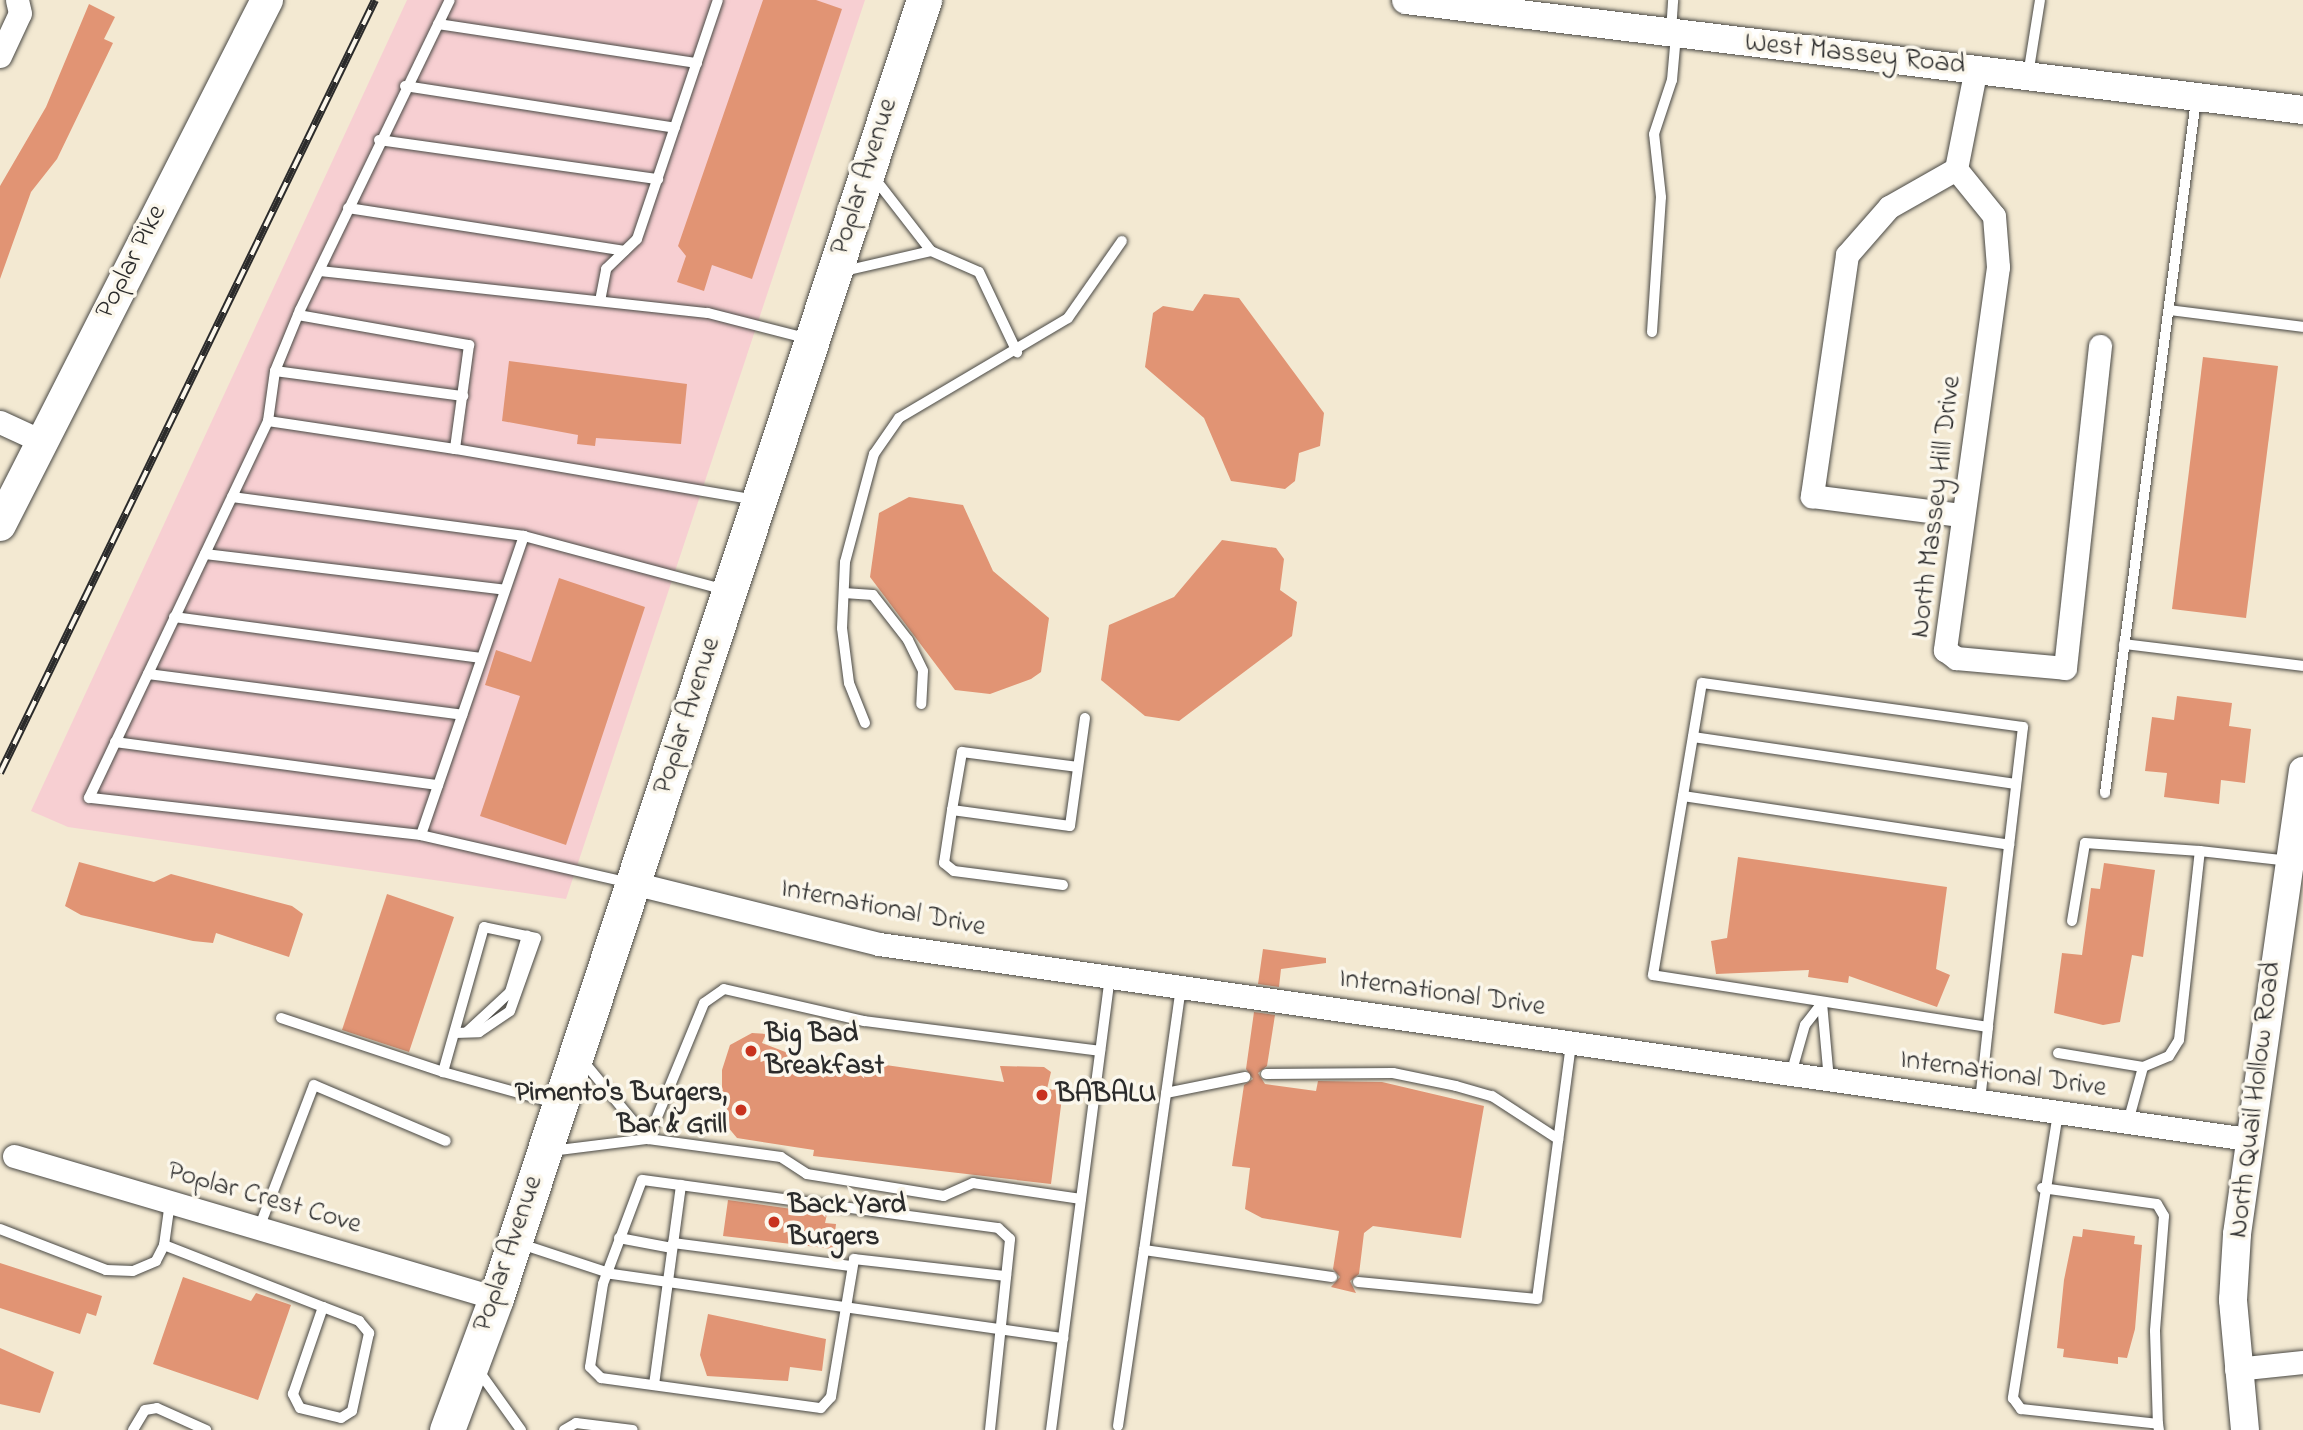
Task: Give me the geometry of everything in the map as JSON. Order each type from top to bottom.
[{"type":"main road","name":"Poplar Avenue","points":[[447,1430],[515,1242],[924,0]]},
{"type":"main road","name":"Poplar Pike","points":[[0,525],[40,440],[265,2]]},
{"type":"street","points":[[0,56],[20,13],[17,0]]},
{"type":"street","name":"West Massey Road","points":[[1406,0],[2303,110]]},
{"type":"street","points":[[1961,515],[1812,496],[1847,255],[1889,207],[1956,169],[1976,68]]},
{"type":"street","name":"North Massey Hill Drive","points":[[1956,169],[1994,216],[1998,267],[1961,515],[1945,650],[1956,658],[2065,668],[2100,346]]},
{"type":"street","points":[[0,422],[40,440]]},
{"type":"street","name":"North Quail Hollow Road","points":[[2245,1430],[2236,1369],[2234,1300],[2247,1139],[2303,771]]},
{"type":"street","name":"International Drive","points":[[633,883],[879,944],[2247,1139]]},
{"type":"street","name":"Poplar Crest Cove","points":[[7,1160],[170,1202],[496,1298]]},
{"type":"street","points":[[2236,1369],[2303,1362]]},
{"type":"lane","points":[[450,0],[405,86],[298,315],[275,371],[268,421],[89,798],[421,835],[633,883]]},
{"type":"lane","points":[[600,301],[606,269],[637,239],[718,0]]},
{"type":"lane","points":[[1652,332],[1661,220],[1654,134],[1672,80],[1673,0]]},
{"type":"lane","points":[[2028,75],[2040,0]]},
{"type":"lane","points":[[438,23],[697,63]]},
{"type":"lane","points":[[405,86],[675,128]]},
{"type":"lane","points":[[2105,793],[2197,97]]},
{"type":"lane","points":[[379,140],[658,179]]},
{"type":"lane","points":[[868,170],[931,251],[979,272],[1017,352]]},
{"type":"lane","points":[[348,208],[625,251]]},
{"type":"lane","points":[[865,723],[849,683],[844,593],[860,493],[874,454],[899,418],[1017,352],[1068,318],[1122,241]]},
{"type":"lane","points":[[834,273],[931,251]]},
{"type":"lane","points":[[320,271],[708,313],[811,340]]},
{"type":"lane","points":[[2169,310],[2303,327]]},
{"type":"lane","points":[[298,315],[469,345],[455,449]]},
{"type":"lane","points":[[275,371],[463,396]]},
{"type":"lane","points":[[268,421],[759,500]]},
{"type":"lane","points":[[232,497],[524,536],[729,591]]},
{"type":"lane","points":[[421,835],[524,536]]},
{"type":"lane","points":[[205,554],[505,590]]},
{"type":"lane","points":[[844,593],[873,595],[908,640],[923,671],[921,704]]},
{"type":"lane","points":[[174,617],[481,658]]},
{"type":"lane","points":[[2124,644],[2303,666]]},
{"type":"lane","points":[[148,674],[462,715]]},
{"type":"lane","points":[[1980,1102],[2023,727],[1702,683],[1653,975],[1988,1027]]},
{"type":"lane","points":[[952,810],[1070,826],[1085,718]]},
{"type":"lane","points":[[1693,737],[2016,784]]},
{"type":"lane","points":[[115,743],[438,785]]},
{"type":"lane","points":[[1063,885],[944,867],[962,752],[1078,767]]},
{"type":"lane","points":[[1683,796],[2009,845]]},
{"type":"lane","points":[[2071,921],[2085,843],[2200,851],[2289,861]]},
{"type":"lane","points":[[2058,1053],[2143,1067],[2169,1056],[2179,1040],[2200,851]]},
{"type":"lane","points":[[443,1072],[484,927],[536,938],[510,1011],[467,1032],[455,1034]]},
{"type":"lane","points":[[1051,1430],[1110,977]]},
{"type":"lane","points":[[1118,1426],[1181,987]]},
{"type":"lane","points":[[648,1139],[704,1003],[723,989],[864,1021],[1100,1051]]},
{"type":"lane","points":[[1791,1074],[1805,1025],[1822,1003]]},
{"type":"lane","points":[[1822,1003],[1829,1080]]},
{"type":"lane","points":[[281,1018],[443,1072],[560,1104]]},
{"type":"lane","points":[[1358,1282],[1537,1298],[1571,1043]]},
{"type":"lane","points":[[577,1052],[621,1114],[648,1139]]},
{"type":"lane","points":[[2128,1122],[2143,1067]]},
{"type":"lane","points":[[1266,1074],[1393,1073],[1456,1086],[1492,1096],[1558,1139]]},
{"type":"lane","points":[[1166,1093],[1245,1077]]},
{"type":"lane","points":[[259,1228],[314,1085],[446,1141]]},
{"type":"lane","points":[[2042,1188],[2157,1204],[2164,1216],[2155,1331],[2159,1427],[2021,1409],[2013,1398],[2042,1188],[2058,1113]]},
{"type":"lane","points":[[545,1152],[648,1139],[781,1157],[807,1174],[944,1196],[973,1183],[1081,1199]]},
{"type":"lane","points":[[849,1266],[831,1397],[821,1408],[601,1378],[590,1367],[607,1272],[639,1181],[998,1228],[1010,1239],[998,1328],[990,1430]]},
{"type":"lane","points":[[654,1385],[681,1185]]},
{"type":"lane","points":[[0,1229],[106,1270],[133,1271],[156,1261],[164,1245],[170,1202]]},
{"type":"lane","points":[[619,1238],[849,1266],[862,1257],[1006,1276]]},
{"type":"lane","points":[[515,1242],[607,1272],[1063,1338]]},
{"type":"lane","points":[[164,1245],[359,1321],[369,1333],[352,1410],[341,1418],[300,1408],[293,1394],[323,1307]]},
{"type":"lane","points":[[1144,1250],[1332,1277]]},
{"type":"lane","points":[[471,1359],[521,1430]]},
{"type":"lane","points":[[133,1430],[145,1410],[157,1408],[189,1427],[206,1430]]},
{"type":"lane","points":[[564,1430],[576,1423],[633,1430]]},
{"type":"shaded area","points":[[407,0],[865,0],[566,899],[68,827],[31,811]]},
{"type":"building","points":[[763,0],[816,0],[842,9],[752,279],[712,265],[704,291],[677,282],[686,256],[678,246]]},
{"type":"building","points":[[89,4],[115,17],[104,39],[113,43],[57,159],[31,192],[0,279],[0,186],[46,107]]},
{"type":"building","points":[[1204,294],[1239,298],[1324,413],[1320,446],[1299,453],[1295,481],[1285,489],[1231,481],[1204,418],[1145,367],[1153,313],[1163,306],[1193,311]]},
{"type":"building","points":[[2203,357],[2278,366],[2246,618],[2172,609]]},
{"type":"building","points":[[509,361],[687,384],[681,444],[596,438],[595,446],[577,444],[578,435],[502,421]]},
{"type":"building","points":[[909,497],[963,505],[993,571],[1049,618],[1041,672],[1031,679],[990,694],[955,690],[870,577],[879,513]]},
{"type":"building","points":[[1222,540],[1276,548],[1284,559],[1280,590],[1297,602],[1292,636],[1179,721],[1145,716],[1101,680],[1109,625],[1174,597]]},
{"type":"building","points":[[559,578],[645,607],[566,845],[480,816],[520,696],[485,685],[496,650],[531,662]]},
{"type":"building","points":[[2177,696],[2232,703],[2229,726],[2251,729],[2245,783],[2221,780],[2219,804],[2164,797],[2167,773],[2145,771],[2152,717],[2174,720]]},
{"type":"building","points":[[1738,857],[1947,887],[1936,969],[1950,975],[1937,1007],[1849,976],[1848,983],[1808,977],[1809,970],[1716,974],[1711,941],[1727,938]]},
{"type":"building","points":[[79,862],[154,882],[171,874],[292,906],[303,914],[289,957],[216,933],[213,943],[193,941],[81,915],[65,906]]},
{"type":"building","points":[[2104,863],[2155,870],[2143,957],[2132,955],[2120,1022],[2103,1025],[2054,1013],[2062,953],[2082,955],[2091,888],[2100,889]]},
{"type":"building","points":[[387,894],[454,917],[409,1052],[342,1030]]},
{"type":"building","points":[[1263,949],[1326,958],[1326,963],[1281,969],[1279,987],[1258,984]]},
{"type":"building","points":[[1254,1012],[1275,1015],[1267,1066],[1258,1073],[1265,1084],[1316,1091],[1318,1081],[1382,1082],[1484,1106],[1461,1238],[1373,1226],[1364,1233],[1359,1274],[1350,1281],[1356,1293],[1331,1287],[1340,1277],[1333,1269],[1339,1231],[1262,1218],[1245,1209],[1250,1168],[1232,1166],[1244,1085],[1253,1079],[1246,1069]]},
{"type":"building","points":[[752,1033],[766,1034],[762,1043],[822,1066],[823,1056],[1004,1082],[1000,1066],[1044,1067],[1051,1072],[1047,1089],[1063,1090],[1051,1184],[813,1156],[814,1150],[737,1138],[722,1120],[722,1070],[730,1045]]},
{"type":"building","points":[[728,1200],[827,1214],[825,1223],[836,1224],[833,1249],[723,1236]]},
{"type":"building","points":[[2083,1229],[2135,1236],[2134,1244],[2142,1245],[2135,1329],[2127,1358],[2118,1357],[2118,1364],[2063,1357],[2064,1349],[2057,1348],[2064,1280],[2073,1236],[2082,1237]]},
{"type":"building","points":[[0,1263],[102,1296],[96,1316],[87,1313],[80,1334],[0,1308]]},
{"type":"building","points":[[183,1277],[251,1301],[256,1293],[291,1305],[258,1400],[153,1364]]},
{"type":"building","points":[[708,1314],[826,1339],[822,1371],[790,1367],[788,1381],[707,1376],[700,1355]]},
{"type":"building","points":[[0,1348],[54,1372],[40,1413],[0,1404]]},
{"type":"railway","points":[[0,773],[375,0]]},
{"type":"place","name":"Big Bad Breakfast","points":[[751,1051]]},
{"type":"place","name":"BABALU","points":[[1042,1095]]},
{"type":"place","name":"Pimento's Burgers, Bar & Grill","points":[[741,1110]]},
{"type":"place","name":"Back Yard Burgers","points":[[774,1222]]}]
